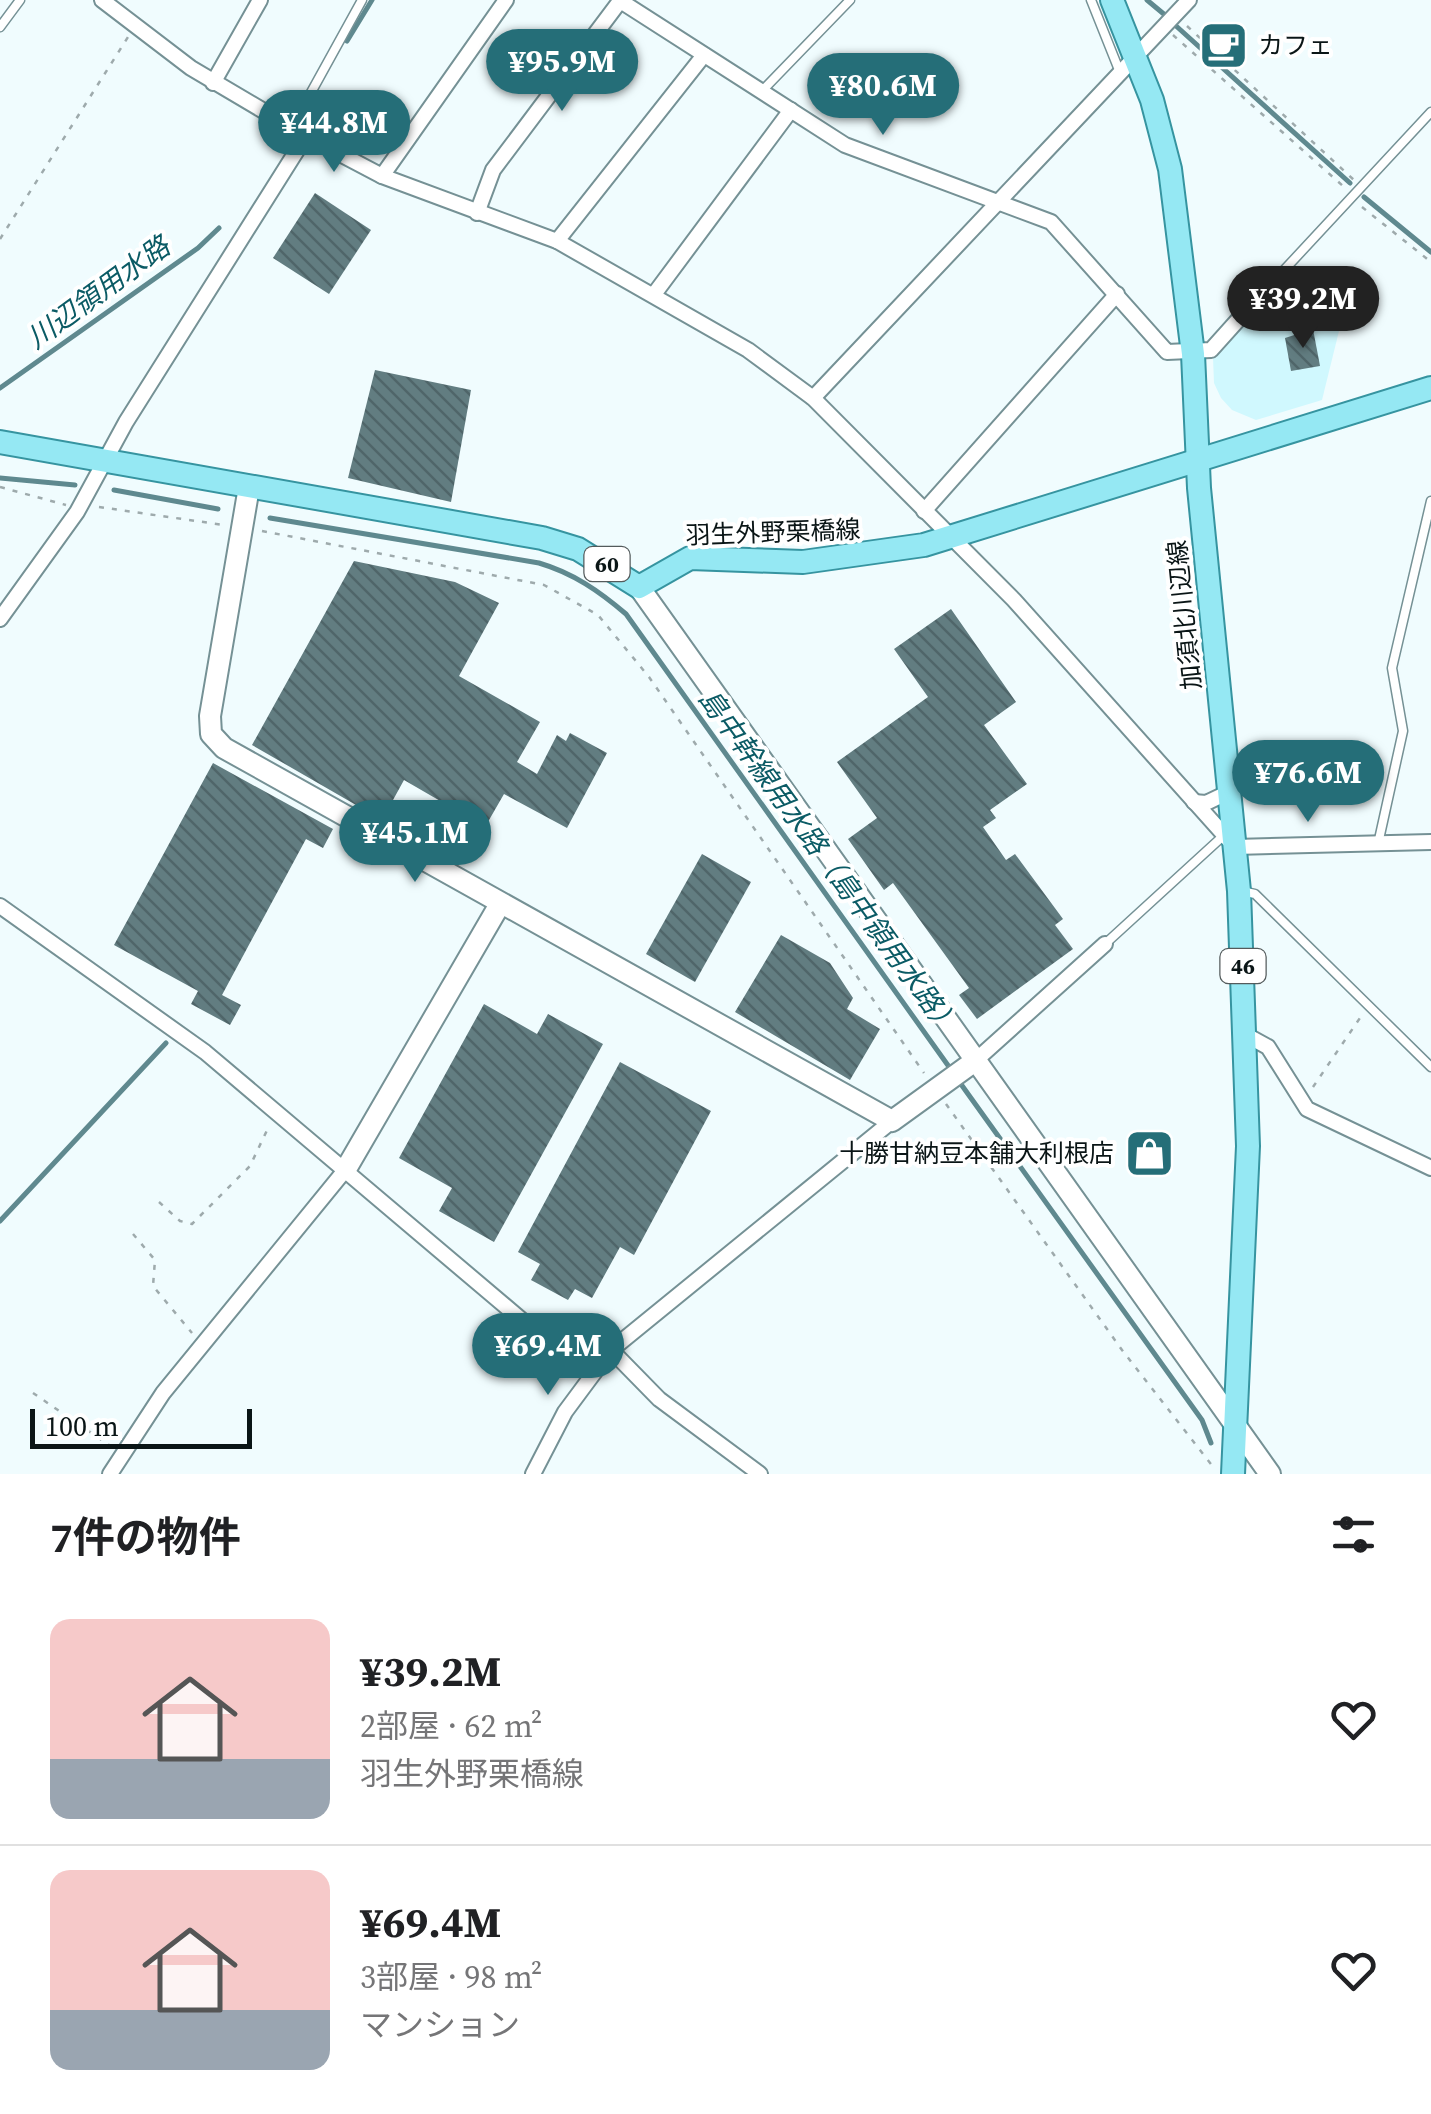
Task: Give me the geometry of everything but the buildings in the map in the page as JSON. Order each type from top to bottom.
[{"type":"main road","name":"加須北川辺線","points":[[1112,0],[1128,66],[1165,140],[1194,354],[1198,460],[1229,792],[1228,842],[1239,891],[1246,1035],[1247,1208],[1233,1474]]},
{"type":"main road","name":"羽生外野栗橋線","points":[[639,587],[690,558],[756,563],[854,558],[951,537],[1431,388]]},
{"type":"main road","name":"60","points":[[0,442],[542,538],[578,550],[639,587]]},
{"type":"street","points":[[102,0],[134,28],[213,82],[306,136],[382,176],[557,241],[748,350],[814,398],[1014,600],[1228,842],[1431,842]]},
{"type":"street","points":[[213,82],[260,0]]},
{"type":"street","points":[[382,176],[506,0]]},
{"type":"street","points":[[477,212],[493,170],[619,0],[864,154],[1051,222],[1167,352],[1194,354],[1216,348],[1246,311]]},
{"type":"street","points":[[814,398],[1000,204],[1176,10]]},
{"type":"street","points":[[557,241],[704,56]]},
{"type":"street","points":[[654,293],[790,110]]},
{"type":"street","points":[[0,619],[80,507],[306,136]]},
{"type":"street","points":[[924,511],[1117,294]]},
{"type":"street","points":[[249,487],[210,716],[211,734],[224,748],[892,1121]]},
{"type":"street","points":[[639,587],[1270,1474]]},
{"type":"street","points":[[1194,802],[1206,802],[1229,792]]},
{"type":"street","points":[[110,1474],[163,1392],[346,1169],[500,904]]},
{"type":"street","points":[[0,906],[134,997],[346,1169],[530,1327],[577,1348],[610,1350],[659,1399],[760,1474]]},
{"type":"street","points":[[533,1474],[564,1412],[610,1350],[892,1121],[975,1061],[1105,944]]},
{"type":"street","points":[[1246,1035],[1268,1047],[1302,1104],[1355,1135],[1431,1168]]},
{"type":"lane","points":[[0,27],[20,0]]},
{"type":"lane","points":[[292,127],[362,0]]},
{"type":"lane","points":[[761,92],[850,0]]},
{"type":"lane","points":[[1091,0],[1128,66]]},
{"type":"lane","points":[[1246,311],[1431,112]]},
{"type":"lane","points":[[1378,844],[1403,731],[1392,668],[1431,501]]},
{"type":"lane","points":[[1105,944],[1228,842]]},
{"type":"lane","points":[[1239,891],[1255,894],[1431,1067]]},
{"type":"path","points":[[1176,10],[1362,187]]},
{"type":"path","points":[[1176,10],[1353,196],[1431,262]]},
{"type":"path","points":[[0,239],[134,28]]},
{"type":"path","points":[[0,487],[80,507],[242,528],[544,585],[598,614],[648,676],[935,1090],[1122,1350],[1211,1466],[1224,1474]]},
{"type":"path","points":[[1302,1104],[1370,1006]]},
{"type":"path","points":[[159,1202],[180,1220],[192,1224],[250,1166],[276,1111]]},
{"type":"path","points":[[133,1234],[155,1260],[153,1286],[203,1346]]},
{"type":"path","points":[[34,1394],[123,1454]]},
{"type":"shaded area","points":[[1255,311],[1339,331],[1322,400],[1256,420],[1232,410],[1221,398],[1214,383],[1213,358]]},
{"type":"waterway","name":"川辺領用水路","points":[[347,41],[372,0]]},
{"type":"waterway","points":[[1147,0],[1165,15]]},
{"type":"waterway","points":[[1175,25],[1350,183]]},
{"type":"waterway","points":[[1364,197],[1431,252]]},
{"type":"waterway","name":"川辺領用水路","points":[[0,388],[198,248],[219,228]]},
{"type":"waterway","name":"島中幹線用水路（島中領用水路）","points":[[0,478],[75,485]]},
{"type":"waterway","name":"島中幹線用水路（島中領用水路）","points":[[114,490],[218,509]]},
{"type":"waterway","name":"島中幹線用水路（島中領用水路）","points":[[270,518],[539,563],[574,577],[626,614],[952,1071]]},
{"type":"waterway","points":[[0,1221],[166,1043]]},
{"type":"waterway","name":"島中幹線用水路（島中領用水路）","points":[[958,1080],[1202,1420],[1211,1443]]},
{"type":"place","name":"カフェ","points":[[1223,45]]},
{"type":"place","name":"十勝甘納豆本舗大利根店","points":[[1149,1153]]}]
